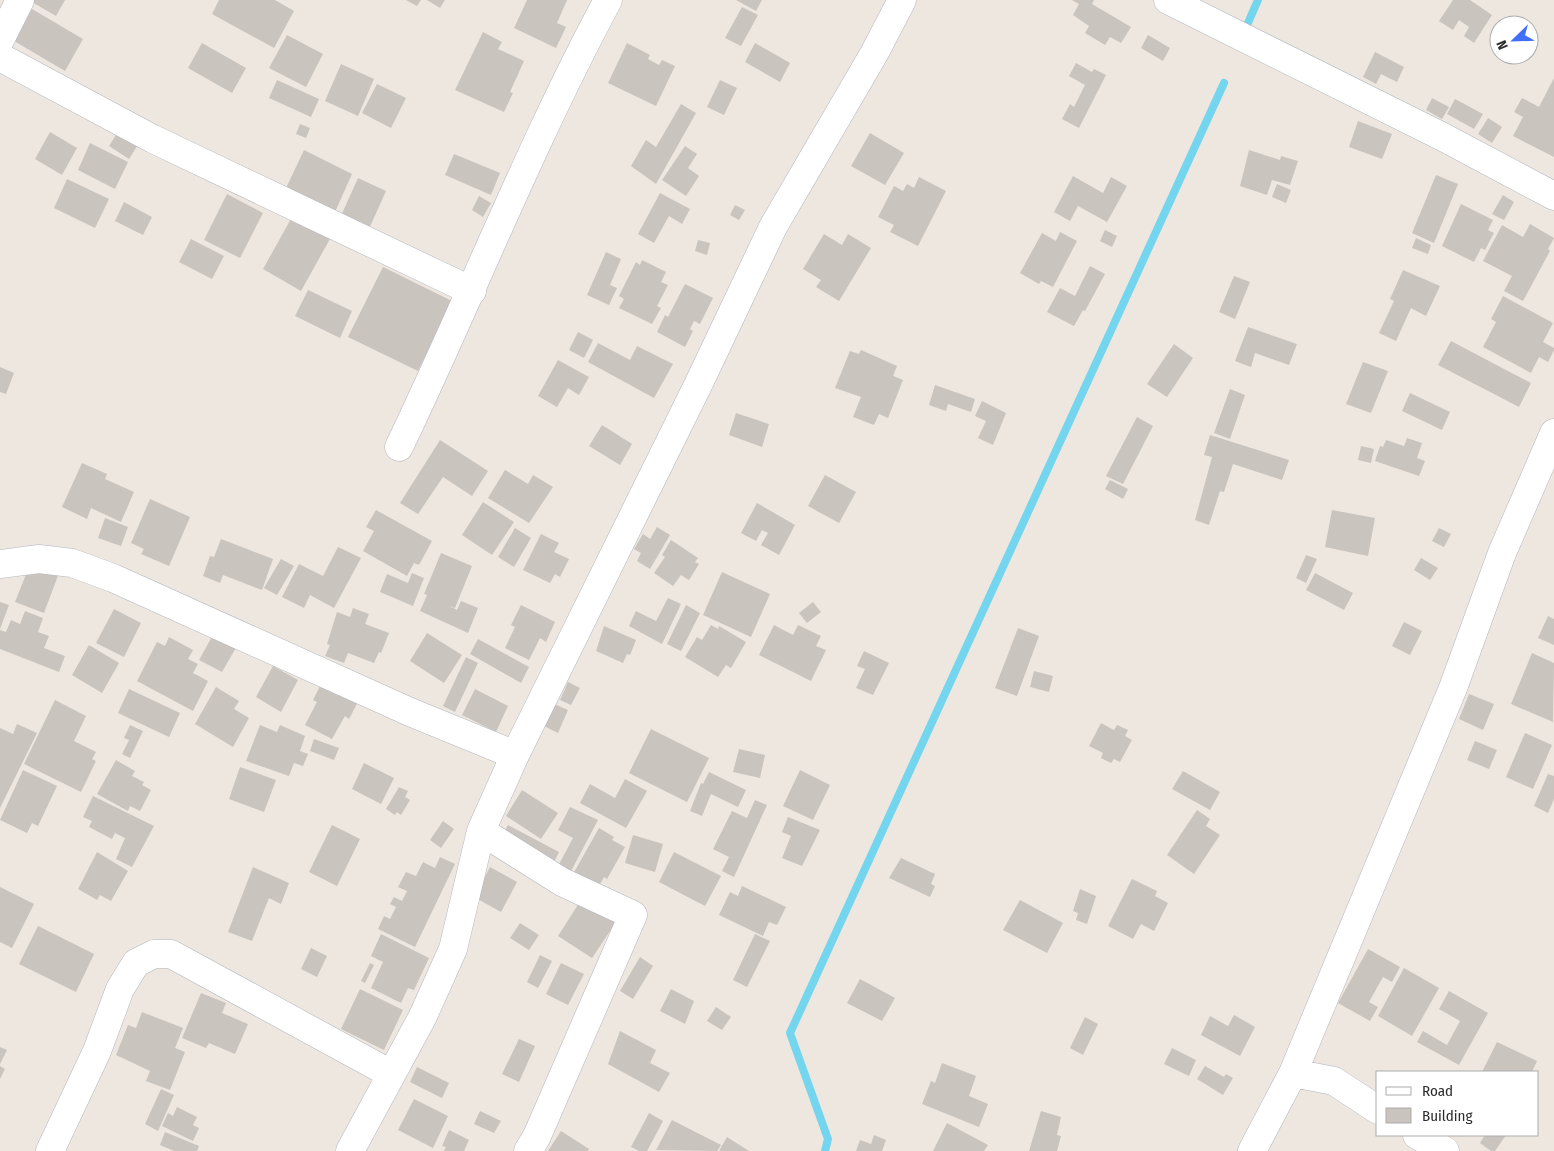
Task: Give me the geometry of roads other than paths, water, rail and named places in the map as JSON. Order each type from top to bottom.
[{"type":"street","points":[[0,40],[20,0]]},
{"type":"street","points":[[399,447],[472,291],[523,173],[608,0]]},
{"type":"street","points":[[350,1151],[423,1016],[453,949],[481,831],[515,755],[698,386],[773,227],[875,52],[902,0]]},
{"type":"street","points":[[1168,0],[1443,137],[1554,196]]},
{"type":"street","points":[[0,57],[153,139],[472,291]]},
{"type":"street","points":[[1252,1151],[1293,1073],[1453,688],[1502,553],[1554,433]]},
{"type":"street","points":[[0,564],[39,559],[72,563],[212,622],[410,712],[515,755]]},
{"type":"street","points":[[481,831],[562,882],[633,914],[528,1151]]},
{"type":"street","points":[[50,1151],[97,1050],[120,989],[136,963],[154,954],[171,954],[391,1074]]},
{"type":"street","points":[[1293,1073],[1334,1081],[1376,1109]]},
{"type":"street","points":[[1419,1136],[1445,1151]]},
{"type":"waterway","points":[[1244,32],[1258,0]]},
{"type":"waterway","points":[[825,1151],[828,1139],[790,1033],[1224,83]]}]
